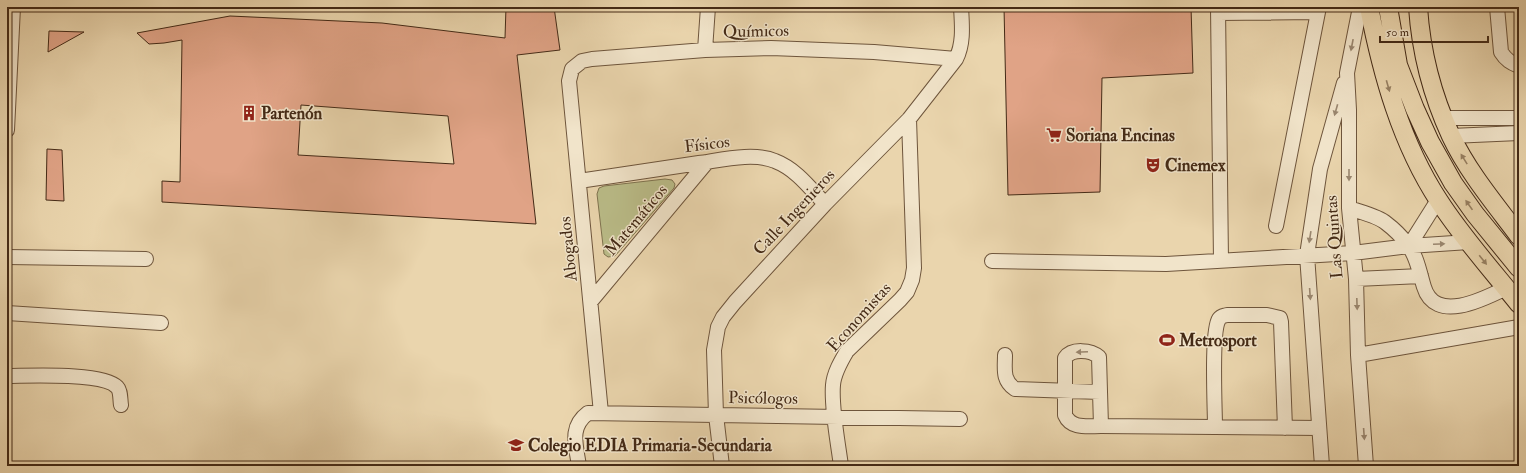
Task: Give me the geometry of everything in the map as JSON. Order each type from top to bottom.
[{"type":"main road","points":[[1369,7],[1382,66],[1397,116],[1412,152],[1438,200],[1469,242],[1519,304]]},
{"type":"main road","points":[[1388,7],[1398,65],[1414,109],[1430,142],[1453,183],[1475,214],[1519,268]]},
{"type":"main road","points":[[1418,7],[1426,65],[1451,136],[1482,187],[1519,236]]},
{"type":"street","points":[[7,130],[13,7]]},
{"type":"street","points":[[705,50],[708,7]]},
{"type":"street","name":"Calle Ingenieros","points":[[722,466],[716,415],[714,350],[718,327],[723,317],[825,204],[909,119],[956,59],[960,51],[962,39],[961,7]]},
{"type":"street","name":"Las Quintas","points":[[1322,466],[1307,255],[1320,168],[1347,73],[1360,7]]},
{"type":"street","points":[[1497,7],[1501,52],[1510,63],[1519,66]]},
{"type":"street","points":[[1221,261],[1218,10],[1318,10],[1276,226]]},
{"type":"street","name":"Químicos","points":[[569,81],[572,69],[582,62],[592,59],[705,50],[772,48],[816,49],[956,59]]},
{"type":"street","name":"Las Quintas","points":[[1347,73],[1349,110],[1349,208],[1356,279],[1358,355],[1366,466]]},
{"type":"street","name":"Abogados","points":[[569,81],[601,413]]},
{"type":"street","points":[[1444,118],[1519,118]]},
{"type":"street","name":"Economistas","points":[[841,466],[833,385],[836,372],[841,361],[858,340],[903,296],[912,280],[914,268],[914,248],[909,119]]},
{"type":"street","points":[[1451,136],[1519,133]]},
{"type":"street","name":"Físicos","points":[[578,181],[738,158],[758,158],[773,160],[787,167],[803,180],[825,204]]},
{"type":"street","name":"Matemáticos","points":[[591,301],[707,162]]},
{"type":"street","points":[[1409,246],[1438,200]]},
{"type":"street","points":[[1349,208],[1386,222],[1409,246],[1428,297],[1432,302],[1443,306],[1460,305],[1477,301],[1506,288]]},
{"type":"street","points":[[992,261],[1166,264],[1353,253],[1409,246],[1469,242]]},
{"type":"street","points":[[7,257],[146,259]]},
{"type":"street","points":[[1356,279],[1421,276]]},
{"type":"street","points":[[7,313],[161,323]]},
{"type":"street","points":[[1216,427],[1215,340],[1219,319],[1222,316],[1227,315],[1267,315],[1280,318],[1281,322],[1285,428]]},
{"type":"street","points":[[1358,355],[1519,327]]},
{"type":"street","points":[[1101,426],[1099,357],[1090,352],[1073,352],[1068,354],[1065,358],[1065,415],[1068,421],[1074,425],[1101,426],[1319,428]]},
{"type":"street","points":[[1005,355],[1005,377],[1008,384],[1015,389],[1100,392]]},
{"type":"street","points":[[7,376],[87,377],[103,379],[119,390],[121,405]]},
{"type":"street","name":"Psicólogos","points":[[579,466],[575,432],[577,425],[588,413],[960,419]]},
{"type":"green space","points":[[665,179],[672,180],[675,184],[674,188],[615,256],[608,257],[604,254],[597,194],[599,188],[604,186]]},
{"type":"green space","points":[[987,462],[988,466],[950,466]]},
{"type":"building","points":[[506,7],[554,7],[560,50],[517,55],[536,224],[162,202],[162,181],[180,182],[182,40],[149,44],[137,33],[230,16],[382,23],[505,38]],"holes":[[[301,105],[448,116],[454,164],[298,155]]]},
{"type":"building","name":"Soriana Encinas","points":[[1004,7],[1191,7],[1193,73],[1102,78],[1100,192],[1008,195]]},
{"type":"building","points":[[49,31],[84,32],[48,52]]},
{"type":"building","points":[[47,149],[62,150],[64,201],[46,200]]},
{"type":"place","name":"Partenón","points":[[249,113]]},
{"type":"place","name":"Soriana Encinas","points":[[1054,135]]},
{"type":"place","name":"Cinemex","points":[[1153,165]]},
{"type":"place","name":"Metrosport","points":[[1167,340]]},
{"type":"place","name":"Colegio EDIA Primaria-Secundaria","points":[[516,445]]}]
